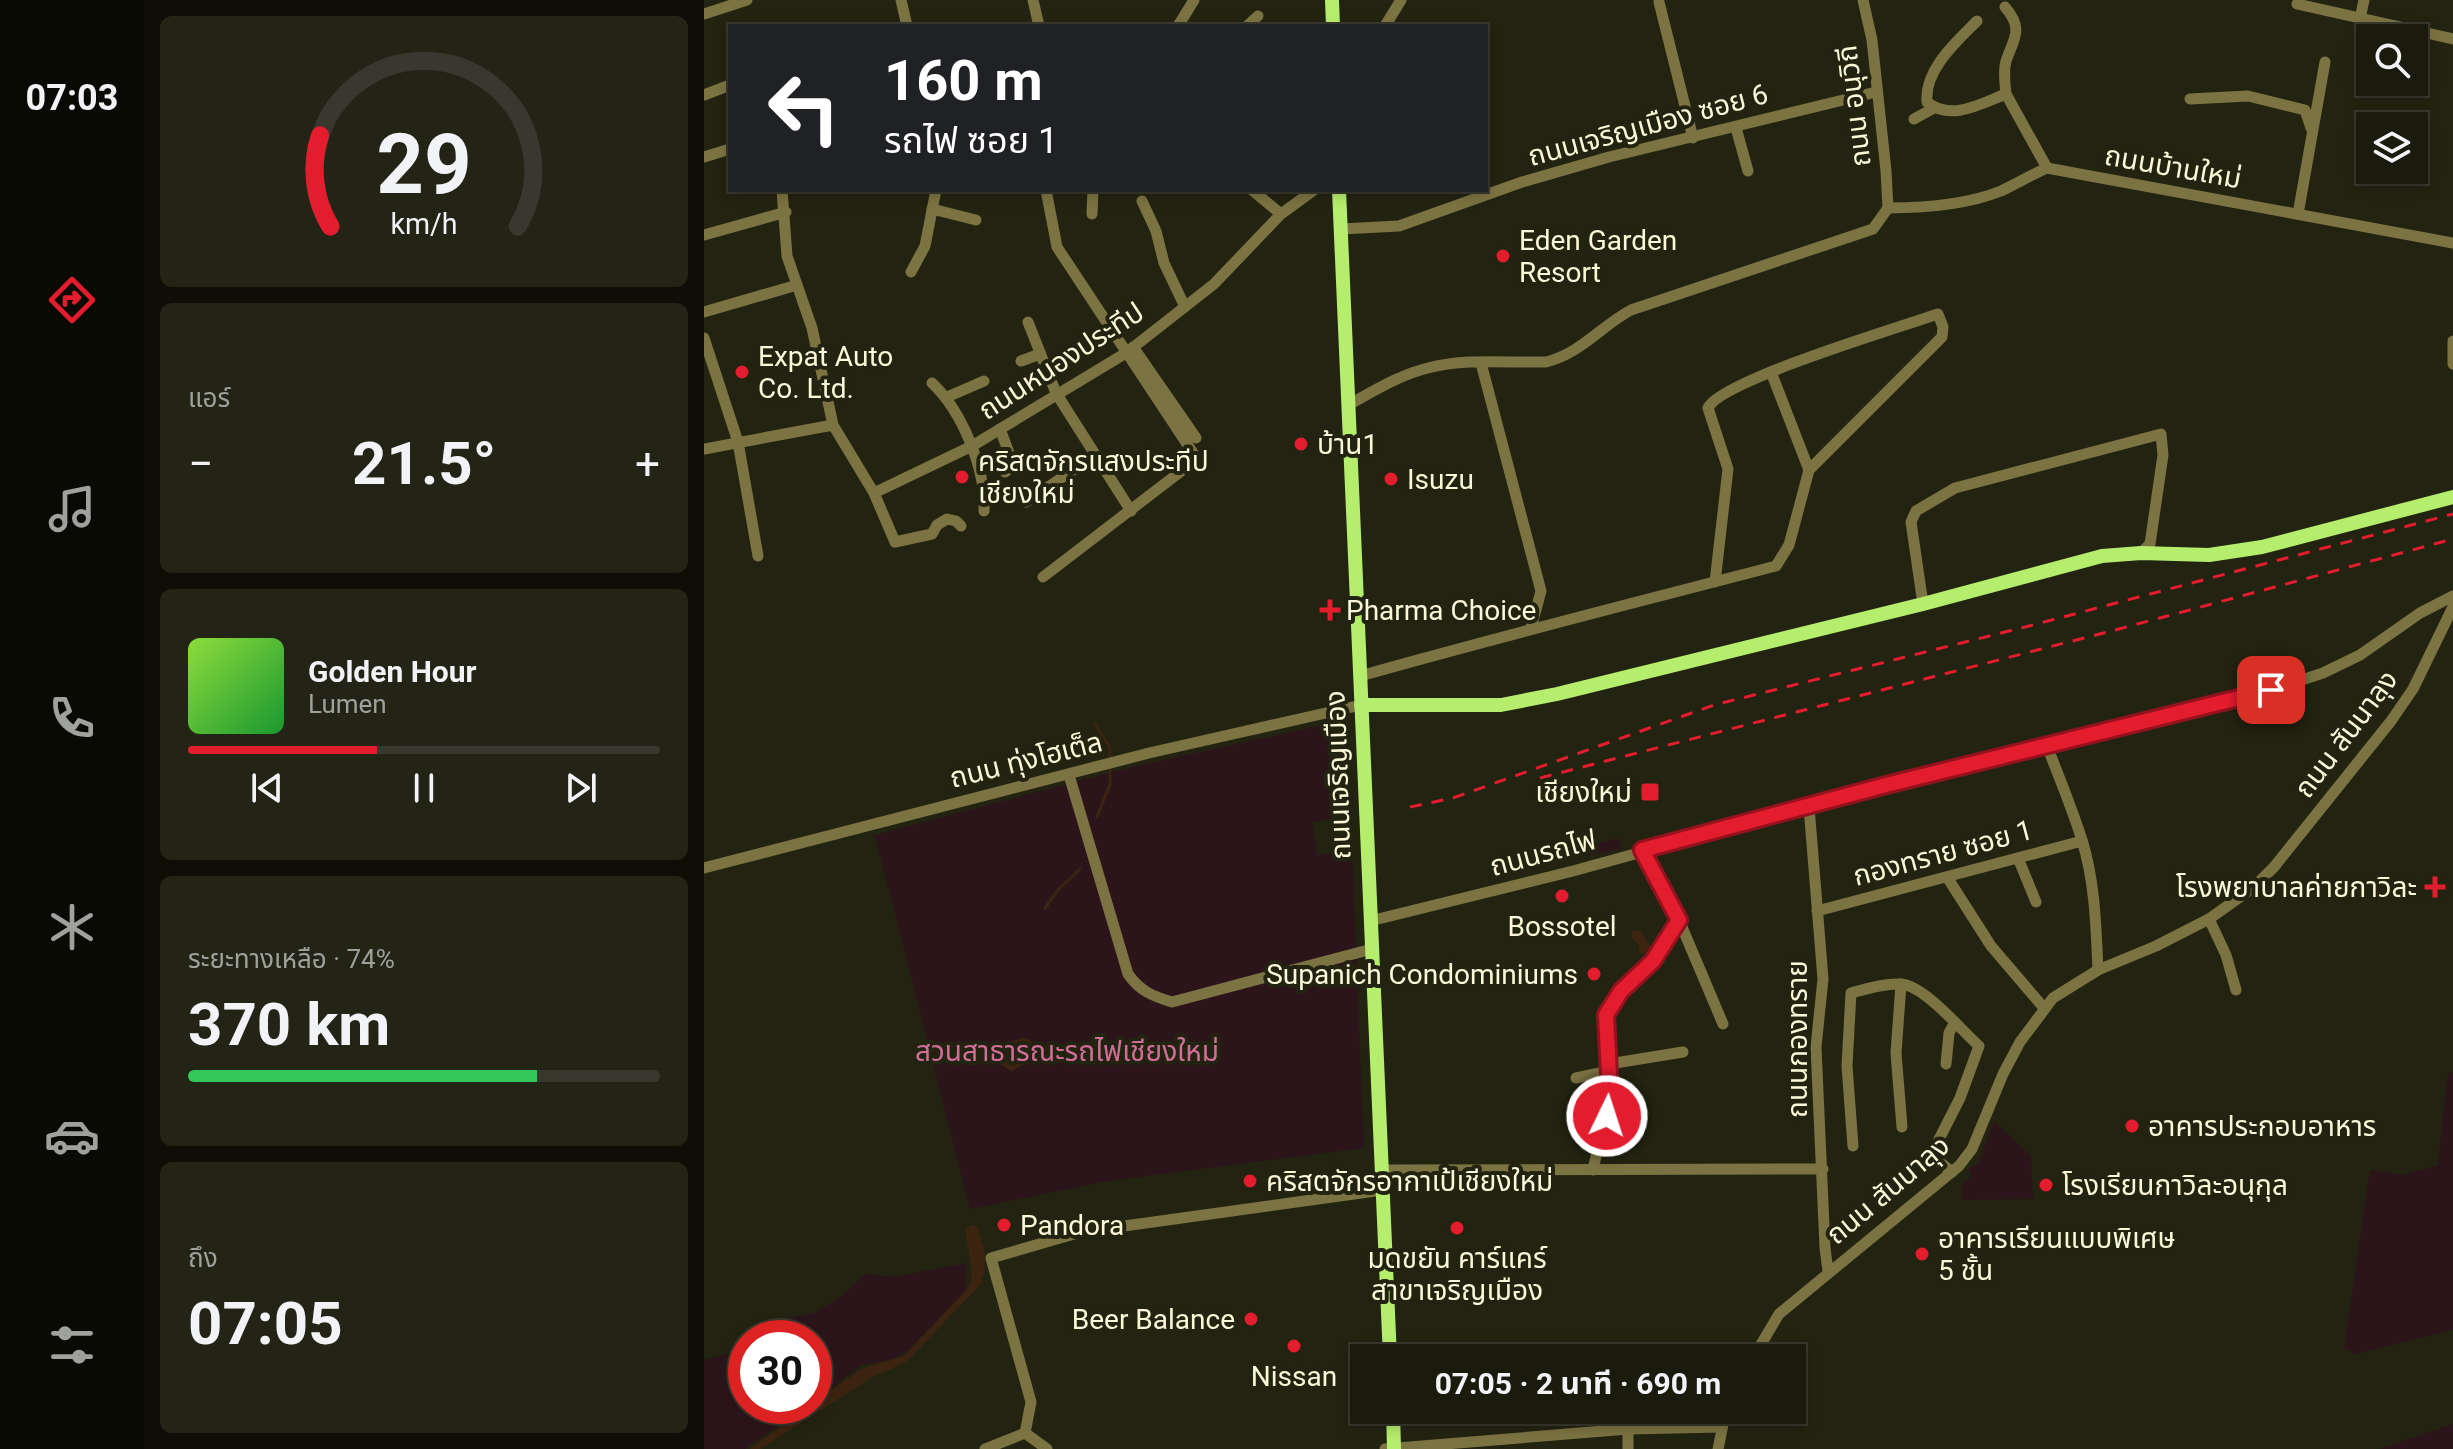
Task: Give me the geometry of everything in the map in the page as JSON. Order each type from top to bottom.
[{"type":"main road","points":[[1332,0],[1333,24]]},
{"type":"main road","name":"ถนนเจริญเมือง","points":[[1339,192],[1389,1344]]},
{"type":"main road","points":[[1361,705],[1501,705],[1923,604],[2083,560],[2141,553],[2209,555],[2262,547],[2453,497]]},
{"type":"main road","points":[[1360,679],[1382,706]]},
{"type":"main road","points":[[1361,728],[1382,706]]},
{"type":"main road","points":[[1391,1449],[1392,1424]]},
{"type":"street","points":[[704,14],[747,0]]},
{"type":"street","points":[[901,0],[907,24]]},
{"type":"street","points":[[1033,0],[1039,24]]},
{"type":"street","points":[[1184,23],[1194,0]]},
{"type":"street","points":[[1386,24],[1401,0]]},
{"type":"street","name":"ถนน อนุวิถี","points":[[1863,0],[1872,40],[1888,208]]},
{"type":"street","points":[[2360,19],[2364,0]]},
{"type":"street","points":[[1659,2],[1693,138]]},
{"type":"street","points":[[2297,4],[2453,37]]},
{"type":"street","points":[[1348,405],[1415,371],[1445,364],[1560,359],[1631,310],[1873,229],[1888,208],[1940,205],[1972,199],[2001,191],[2047,168],[2006,94],[2006,63],[2016,34],[2014,17],[2005,7]]},
{"type":"street","points":[[1249,24],[1258,16]]},
{"type":"street","points":[[1977,21],[1946,52],[1926,90],[1927,102],[1934,108],[1957,112],[2006,94]]},
{"type":"street","points":[[2298,214],[2325,62]]},
{"type":"street","points":[[704,95],[728,86]]},
{"type":"street","name":"ถนนเจริญเมือง ซอย 6","points":[[1341,229],[1399,226],[1522,182],[1629,152],[1876,92]]},
{"type":"street","points":[[2190,99],[2261,98],[2305,110],[2312,128]]},
{"type":"street","points":[[1914,119],[1934,108]]},
{"type":"street","points":[[1736,128],[1748,171]]},
{"type":"street","points":[[704,157],[728,150]]},
{"type":"street","name":"ถนนบ้านใหม่","points":[[2047,168],[2453,243]]},
{"type":"street","points":[[782,192],[786,212],[785,240],[812,328],[833,425],[874,493],[897,542],[932,534],[937,525],[947,519],[961,526]]},
{"type":"street","points":[[911,272],[925,246],[936,192]]},
{"type":"street","points":[[1046,192],[1057,247],[1196,438]]},
{"type":"street","points":[[1092,214],[1093,192]]},
{"type":"street","points":[[1254,192],[1281,214]]},
{"type":"street","name":"ถนนหนองประทีป","points":[[874,493],[972,446],[1130,350],[1214,284],[1281,214],[1311,192]]},
{"type":"street","points":[[1142,201],[1156,231],[1164,263],[1185,307]]},
{"type":"street","points":[[932,209],[976,220]]},
{"type":"street","points":[[704,235],[786,212]]},
{"type":"street","points":[[704,312],[797,285]]},
{"type":"street","points":[[1360,679],[1531,628],[1715,582],[1776,566],[1789,545],[1809,470],[1942,337],[1943,327],[1938,314],[1771,372],[1711,400],[1708,408],[1728,469],[1715,582]]},
{"type":"street","points":[[1028,322],[1056,393],[1131,511]]},
{"type":"street","points":[[704,338],[708,363],[738,442],[758,556]]},
{"type":"street","points":[[2453,341],[2453,364]]},
{"type":"street","points":[[1043,577],[1197,459],[1130,350]]},
{"type":"street","points":[[1021,361],[1040,354]]},
{"type":"street","points":[[1481,363],[1541,591],[1531,628]]},
{"type":"street","points":[[1771,372],[1809,470]]},
{"type":"street","points":[[947,397],[984,381]]},
{"type":"street","points":[[932,383],[947,397],[972,446],[985,500],[984,511]]},
{"type":"street","points":[[704,449],[833,425]]},
{"type":"street","points":[[1000,429],[1014,466],[1005,472]]},
{"type":"street","points":[[1923,604],[1911,522],[1916,511],[1955,488],[2161,434],[2163,455],[2150,544],[2141,553]]},
{"type":"street","points":[[1026,502],[1094,456]]},
{"type":"street","name":"ถนนรถไฟ","points":[[1370,921],[2271,690],[2323,673],[2360,655],[2420,613],[2453,596]]},
{"type":"street","name":"ถนน สันนาลุง","points":[[1761,1344],[1779,1314],[1952,1172],[1972,1149],[2003,1074],[2044,1008],[2074,983],[2098,970],[2156,946],[2209,919],[2254,887],[2274,867],[2391,721],[2413,689],[2453,607]]},
{"type":"street","name":"ถนน ทุ่งโฮเต็ล","points":[[704,868],[1121,761],[1361,705]]},
{"type":"street","points":[[2047,746],[2082,841],[2096,917],[2098,970]]},
{"type":"street","points":[[1069,775],[1128,974],[1137,986],[1152,996],[1172,1002],[1372,949]]},
{"type":"street","name":"ถนนกองทราย","points":[[1809,807],[1823,979],[1816,1047],[1828,1271]]},
{"type":"street","name":"กองทราย ซอย 1","points":[[1817,911],[2082,841]]},
{"type":"street","points":[[1642,850],[1679,920],[1723,1024]]},
{"type":"street","points":[[2018,858],[2036,902]]},
{"type":"street","points":[[1947,877],[1991,946],[2044,1008]]},
{"type":"street","points":[[2209,919],[2226,955],[2236,990]]},
{"type":"street","points":[[1593,1170],[1607,1116],[1609,1067],[1606,1015],[1612,1002],[1653,961],[1679,920]]},
{"type":"street","points":[[1901,984],[1896,1053],[1902,1127]]},
{"type":"street","points":[[1853,1146],[1847,1066],[1851,993],[1901,984],[1922,992],[1979,1046],[1960,1098],[1931,1155],[1952,1172]]},
{"type":"street","points":[[1946,1064],[1949,1033],[1954,1024]]},
{"type":"street","points":[[1576,1078],[1609,1067],[1683,1052]]},
{"type":"street","points":[[1382,1170],[1823,1169]]},
{"type":"street","points":[[1025,1433],[1031,1402],[991,1258],[1081,1232],[1383,1190]]},
{"type":"street","points":[[1718,1449],[1722,1424]]},
{"type":"street","points":[[1391,1449],[1628,1429],[1721,1427]]},
{"type":"street","points":[[1628,1429],[1628,1449]]},
{"type":"street","points":[[985,1449],[1025,1433]]},
{"type":"street","points":[[1025,1433],[1047,1449]]},
{"type":"street","points":[[1541,1435],[1542,1449]]},
{"type":"green space","name":"สวนสาธารณะรถไฟเชียงใหม่","points":[[1346,720],[1349,815],[1312,822],[1317,855],[1352,852],[1364,1148],[1108,1181],[970,1209],[875,835],[1128,768]]},
{"type":"green space","points":[[1618,838],[1621,849],[1577,857],[1577,848]]},
{"type":"green space","points":[[2448,1072],[2453,1073],[2453,1330],[2356,1354],[2344,1349],[2370,1170],[2405,1175],[2438,1165]]},
{"type":"green space","points":[[1994,1121],[2031,1156],[2033,1199],[1962,1200],[1962,1185],[1972,1175],[1968,1170],[1979,1162]]},
{"type":"green space","points":[[967,1263],[965,1291],[909,1349],[894,1359],[861,1365],[832,1387],[832,1320],[780,1320],[814,1313],[840,1297],[866,1274],[893,1277]]},
{"type":"green space","points":[[728,1354],[728,1424],[780,1424],[745,1449],[704,1449],[704,1360]]},
{"type":"green space","points":[[2453,1424],[2453,1449],[2380,1449]]},
{"type":"shaded area","points":[[1632,931],[1640,931],[1651,946],[1648,953],[1640,954],[1638,944],[1631,938]]},
{"type":"shaded area","points":[[1023,1038],[1034,1042],[1039,1057],[1011,1071],[990,1058],[999,1045]]},
{"type":"shaded area","points":[[973,1225],[983,1282],[906,1362],[871,1378],[832,1403],[832,1390],[861,1369],[904,1356],[970,1286],[972,1273],[965,1229]]},
{"type":"shaded area","points":[[784,1424],[799,1424],[760,1449],[750,1449]]},
{"type":"waterway","points":[[1095,724],[1110,747],[1110,760]]},
{"type":"waterway","points":[[1097,817],[1110,784],[1110,768]]},
{"type":"waterway","points":[[1045,908],[1080,869]]},
{"type":"waterway","points":[[973,1230],[980,1253],[979,1273]]},
{"type":"railway","points":[[1410,807],[1453,798],[1714,705],[2453,514]]},
{"type":"railway","points":[[1540,778],[2119,629],[2453,539]]},
{"type":"place","name":"Eden Garden Resort","points":[[1503,256]]},
{"type":"place","name":"Expat Auto Co. Ltd.","points":[[742,372]]},
{"type":"place","name":"บ้าน1","points":[[1301,444]]},
{"type":"place","name":"คริสตจักรแสงประทีป เชียงใหม่","points":[[962,477]]},
{"type":"place","name":"Isuzu","points":[[1391,479]]},
{"type":"place","name":"Pharma Choice","points":[[1330,610]]},
{"type":"place","name":"เชียงใหม่","points":[[1650,792]]},
{"type":"place","name":"โรงพยาบาลค่ายกาวิละ","points":[[2435,887]]},
{"type":"place","name":"Bossotel","points":[[1562,896]]},
{"type":"place","name":"Supanich Condominiums","points":[[1594,974]]},
{"type":"place","name":"อาคารประกอบอาหาร","points":[[2132,1126]]},
{"type":"place","name":"คริสตจักรอากาเป้เชียงใหม่","points":[[1250,1181]]},
{"type":"place","name":"โรงเรียนกาวิละอนุกุล","points":[[2046,1185]]},
{"type":"place","name":"Pandora","points":[[1004,1225]]},
{"type":"place","name":"มดขยัน คาร์แคร์ สาขาเจริญเมือง","points":[[1457,1228]]},
{"type":"place","name":"อาคารเรียนแบบพิเศษ 5 ชั้น","points":[[1922,1254]]},
{"type":"place","name":"Beer Balance","points":[[1251,1319]]},
{"type":"place","name":"Nissan","points":[[1294,1346]]},
{"type":"route","points":[[1607,1116],[1610,1093],[1606,1015],[1621,991],[1653,961],[1679,920],[1642,850],[1886,785],[2271,690]]}]
